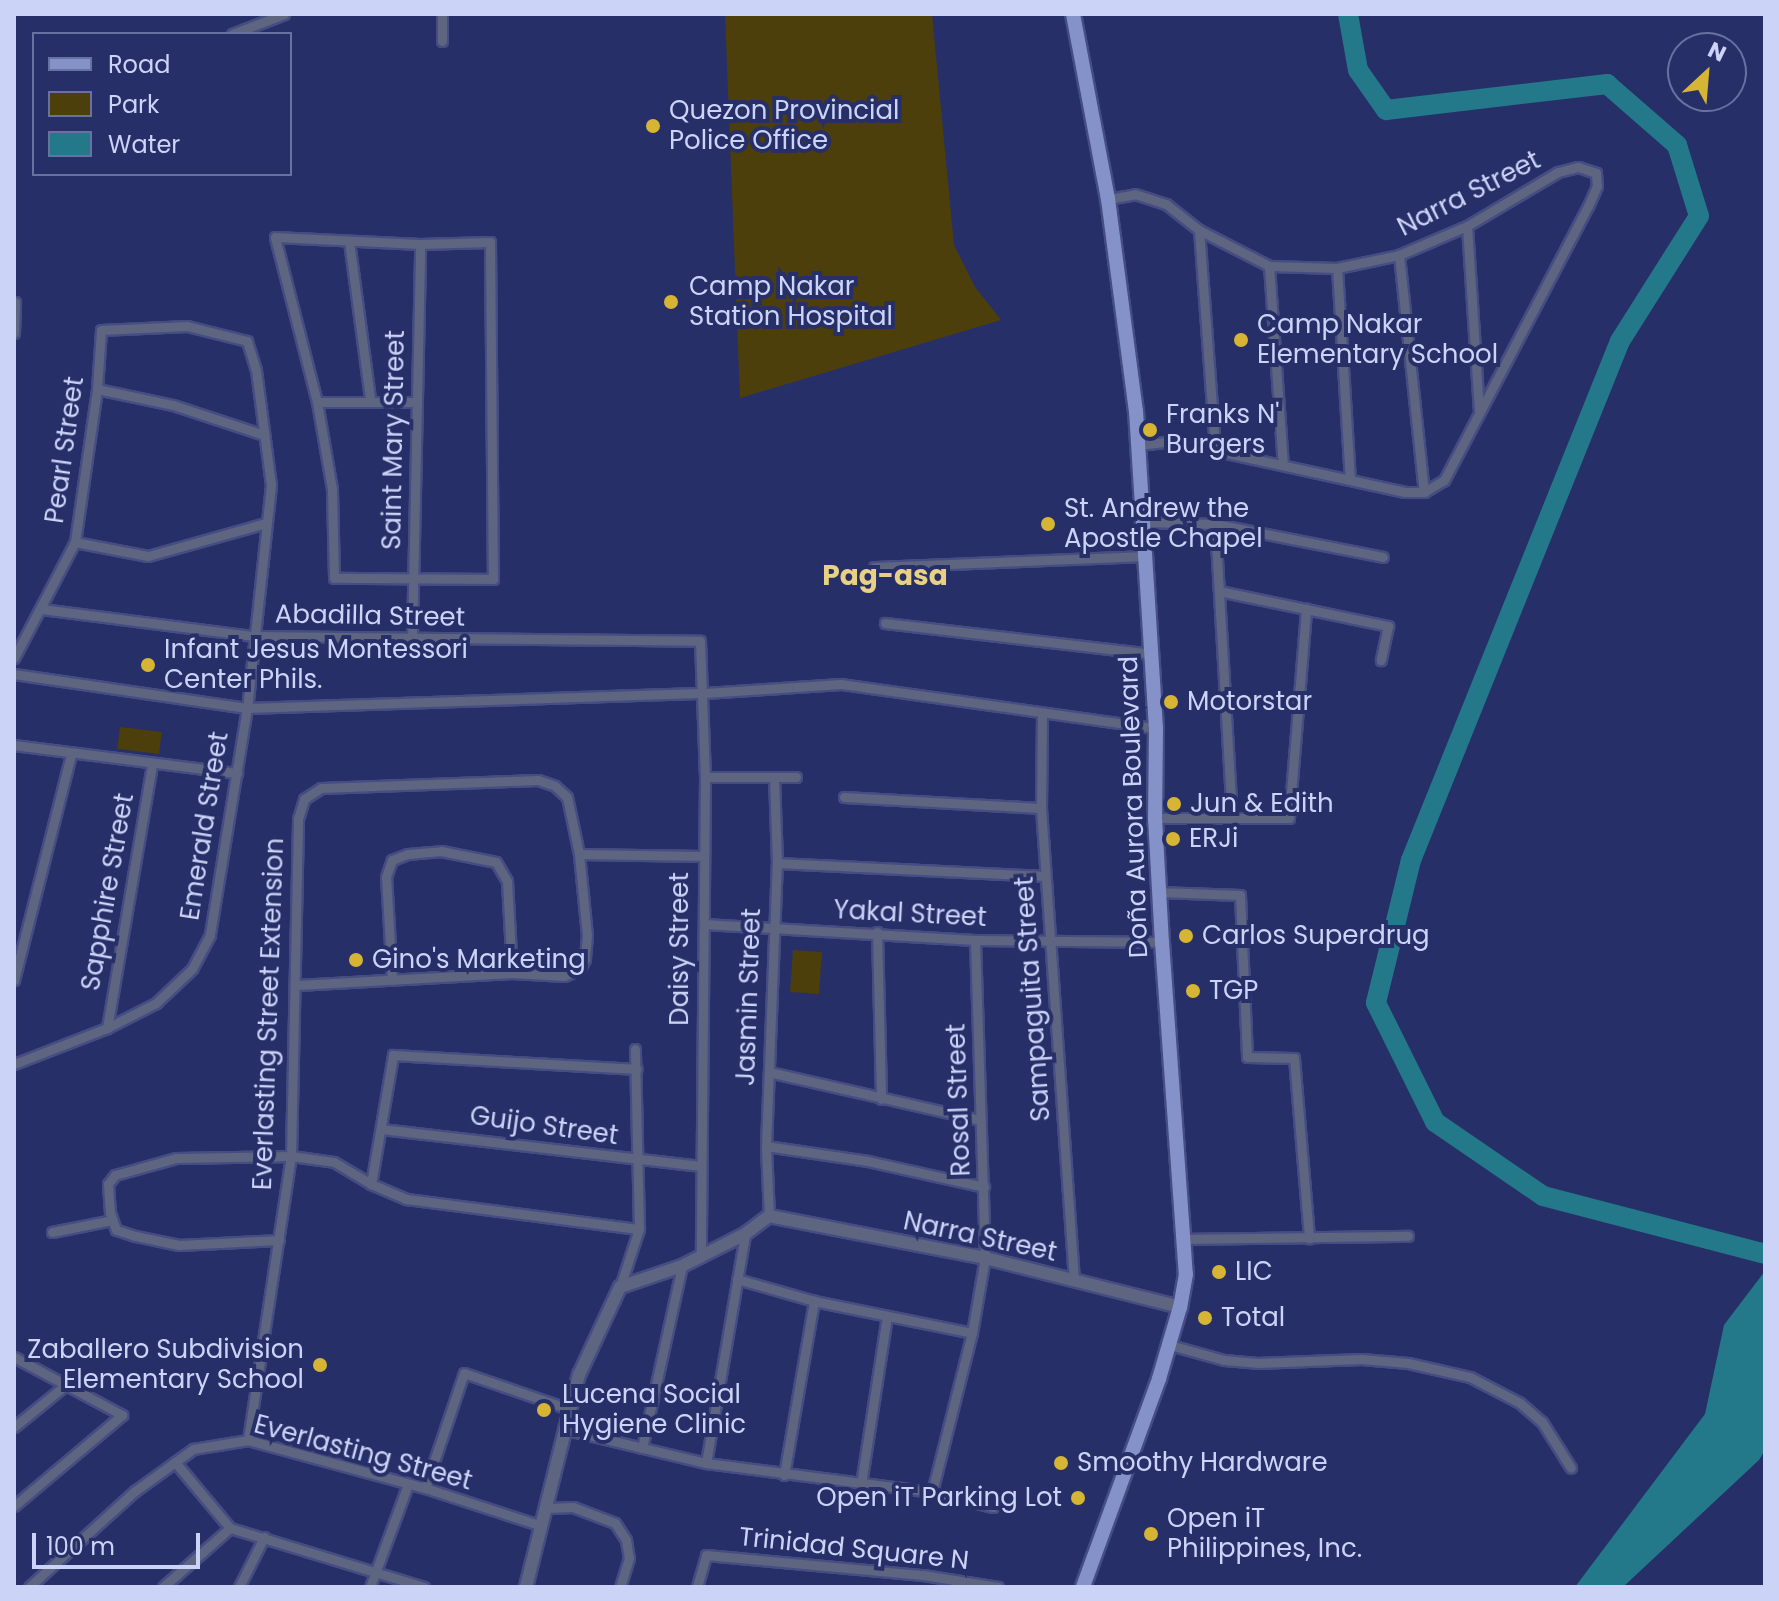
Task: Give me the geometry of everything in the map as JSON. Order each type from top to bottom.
[{"type":"main road","name":"Doña Aurora Boulevard","points":[[1073,14],[1108,199],[1139,445],[1156,728],[1155,818],[1159,892],[1186,1274],[1170,1345],[1083,1587]]},
{"type":"street","points":[[237,32],[284,14]]},
{"type":"street","points":[[442,14],[442,41]]},
{"type":"street","name":"Narra Street","points":[[1108,199],[1135,194],[1166,204],[1199,230],[1269,266],[1337,268],[1399,255],[1467,226],[1558,172],[1578,167],[1596,173],[1597,186],[1588,206],[1480,415],[1444,480],[1424,492]]},
{"type":"street","points":[[1467,226],[1480,415]]},
{"type":"street","points":[[1199,230],[1215,450]]},
{"type":"street","points":[[275,237],[349,241],[420,244],[490,242],[493,579],[334,578],[332,489],[317,402],[275,237]]},
{"type":"street","points":[[349,241],[370,399]]},
{"type":"street","name":"Saint Mary Street","points":[[412,638],[420,244]]},
{"type":"street","points":[[1139,445],[1172,441],[1405,492],[1424,492],[1399,255]]},
{"type":"street","points":[[1269,266],[1283,464]]},
{"type":"street","points":[[1337,268],[1350,478]]},
{"type":"street","points":[[14,333],[15,302]]},
{"type":"street","name":"Emerald Street","points":[[14,1064],[107,1028],[156,1003],[192,969],[210,935],[247,708],[271,485],[256,370],[247,341],[187,326],[101,330]]},
{"type":"street","name":"Pearl Street","points":[[14,658],[75,542],[97,389],[101,330]]},
{"type":"street","points":[[97,389],[173,405],[264,435]]},
{"type":"street","points":[[317,402],[370,399],[417,402]]},
{"type":"street","points":[[1144,522],[1215,524],[1383,557]]},
{"type":"street","points":[[75,542],[148,556],[266,523]]},
{"type":"street","points":[[1215,524],[1232,818]]},
{"type":"street","points":[[874,567],[1147,556]]},
{"type":"street","points":[[1219,591],[1388,626],[1381,660]]},
{"type":"street","name":"Abadilla Street","points":[[42,609],[253,636],[700,641]]},
{"type":"street","points":[[1155,818],[1289,818],[1306,609]]},
{"type":"street","points":[[885,623],[1152,654]]},
{"type":"street","name":"Daisy Street","points":[[700,641],[705,693],[701,1257]]},
{"type":"street","points":[[14,674],[247,708],[705,693],[841,684],[1042,715],[1156,728]]},
{"type":"street","name":"Sampaguita Street","points":[[1042,715],[1041,808],[1074,1280]]},
{"type":"street","points":[[14,745],[237,773]]},
{"type":"street","points":[[14,980],[71,754]]},
{"type":"street","name":"Sapphire Street","points":[[107,1028],[152,764]]},
{"type":"street","points":[[705,777],[796,777]]},
{"type":"street","name":"Jasmin Street","points":[[769,1216],[766,1146],[777,863],[774,779]]},
{"type":"street","name":"Everlasting Street Extension","points":[[248,1440],[291,1156],[297,985],[298,819],[304,799],[321,788],[538,780],[555,786],[567,797],[579,854]]},
{"type":"street","points":[[844,797],[1041,808]]},
{"type":"street","points":[[392,980],[386,877],[392,860],[408,854],[441,851],[496,862],[507,881],[512,973]]},
{"type":"street","points":[[297,985],[512,973],[564,976],[580,969],[585,959],[587,935],[579,854],[703,856]]},
{"type":"street","points":[[777,863],[1045,876]]},
{"type":"street","points":[[1159,892],[1240,895],[1247,1057],[1294,1058],[1309,1238]]},
{"type":"street","name":"Yakal Street","points":[[704,924],[975,940],[1162,942]]},
{"type":"street","points":[[877,932],[881,1099]]},
{"type":"street","name":"Rosal Street","points":[[932,1492],[972,1333],[985,1258],[975,940]]},
{"type":"street","points":[[526,1587],[569,1409],[588,1353],[620,1287],[639,1229],[635,1049]]},
{"type":"street","points":[[371,1184],[393,1055],[637,1069]]},
{"type":"street","points":[[769,1072],[981,1120]]},
{"type":"street","name":"Guijo Street","points":[[381,1129],[639,1162],[701,1166]]},
{"type":"street","points":[[766,1146],[868,1161],[984,1187]]},
{"type":"street","points":[[279,1240],[179,1245],[116,1230],[108,1184],[115,1175],[176,1158],[291,1156],[334,1162],[371,1184],[407,1199],[639,1229]]},
{"type":"street","points":[[620,1287],[701,1257],[745,1234],[769,1216]]},
{"type":"street","name":"Narra Street","points":[[769,1216],[985,1258],[1180,1307]]},
{"type":"street","points":[[52,1232],[112,1220]]},
{"type":"street","points":[[706,1463],[745,1234]]},
{"type":"street","points":[[1185,1239],[1408,1236]]},
{"type":"street","points":[[642,1448],[682,1266]]},
{"type":"street","points":[[737,1279],[814,1301],[972,1333]]},
{"type":"street","points":[[784,1475],[814,1301]]},
{"type":"street","points":[[861,1484],[887,1317]]},
{"type":"street","points":[[1170,1345],[1235,1361],[1361,1359],[1408,1363],[1470,1377],[1520,1403],[1542,1422],[1571,1468]]},
{"type":"street","points":[[14,1357],[122,1415],[14,1506]]},
{"type":"street","points":[[425,1488],[464,1373],[569,1409]]},
{"type":"street","points":[[14,1427],[67,1384]]},
{"type":"street","points":[[563,1429],[706,1463],[932,1492],[993,1507]]},
{"type":"street","name":"Everlasting Street","points":[[29,1587],[135,1491],[193,1449],[248,1440],[425,1488],[542,1526]]},
{"type":"street","points":[[175,1462],[230,1528],[424,1587]]},
{"type":"street","points":[[370,1587],[408,1484]]},
{"type":"street","points":[[546,1508],[573,1507],[615,1523],[626,1540],[629,1558],[620,1587]]},
{"type":"street","points":[[163,1587],[230,1528]]},
{"type":"street","points":[[239,1587],[264,1537]]},
{"type":"street","name":"Trinidad Square N","points":[[697,1587],[706,1555],[923,1575],[998,1587]]},
{"type":"street","points":[[919,1587],[923,1575]]},
{"type":"green space","points":[[725,14],[932,14],[954,245],[975,287],[1001,320],[740,398]]},
{"type":"green space","points":[[120,727],[162,732],[159,754],[117,749]]},
{"type":"green space","points":[[793,950],[822,952],[819,994],[790,992]]},
{"type":"water","points":[[1765,1271],[1765,1450],[1759,1460],[1623,1587],[1575,1587],[1705,1414],[1724,1325]]},
{"type":"waterway","points":[[1348,14],[1358,70],[1386,110],[1607,84],[1677,145],[1699,216],[1620,341],[1411,860],[1376,1003],[1435,1122],[1543,1196],[1765,1254]]},
{"type":"place","name":"Quezon Provincial Police Office","points":[[653,126]]},
{"type":"place","name":"Camp Nakar Station Hospital","points":[[671,302]]},
{"type":"place","name":"Camp Nakar Elementary School","points":[[1241,340]]},
{"type":"place","name":"Franks N' Burgers","points":[[1150,430]]},
{"type":"place","name":"St. Andrew the Apostle Chapel","points":[[1048,524]]},
{"type":"place","name":"Infant Jesus Montessori Center Phils.","points":[[148,665]]},
{"type":"place","name":"Motorstar","points":[[1171,702]]},
{"type":"place","name":"Jun & Edith","points":[[1174,804]]},
{"type":"place","name":"ERJi","points":[[1173,839]]},
{"type":"place","name":"Carlos Superdrug","points":[[1186,936]]},
{"type":"place","name":"Gino's Marketing","points":[[356,960]]},
{"type":"place","name":"TGP","points":[[1193,991]]},
{"type":"place","name":"LIC","points":[[1219,1272]]},
{"type":"place","name":"Total","points":[[1205,1318]]},
{"type":"place","name":"Zaballero Subdivision Elementary School","points":[[320,1365]]},
{"type":"place","name":"Lucena Social Hygiene Clinic","points":[[544,1410]]},
{"type":"place","name":"Smoothy Hardware","points":[[1061,1463]]},
{"type":"place","name":"Open iT Parking Lot","points":[[1078,1498]]},
{"type":"place","name":"Open iT Philippines, Inc.","points":[[1151,1534]]},
{"type":"district","name":"Pag-asa","points":[[885,576]]}]
